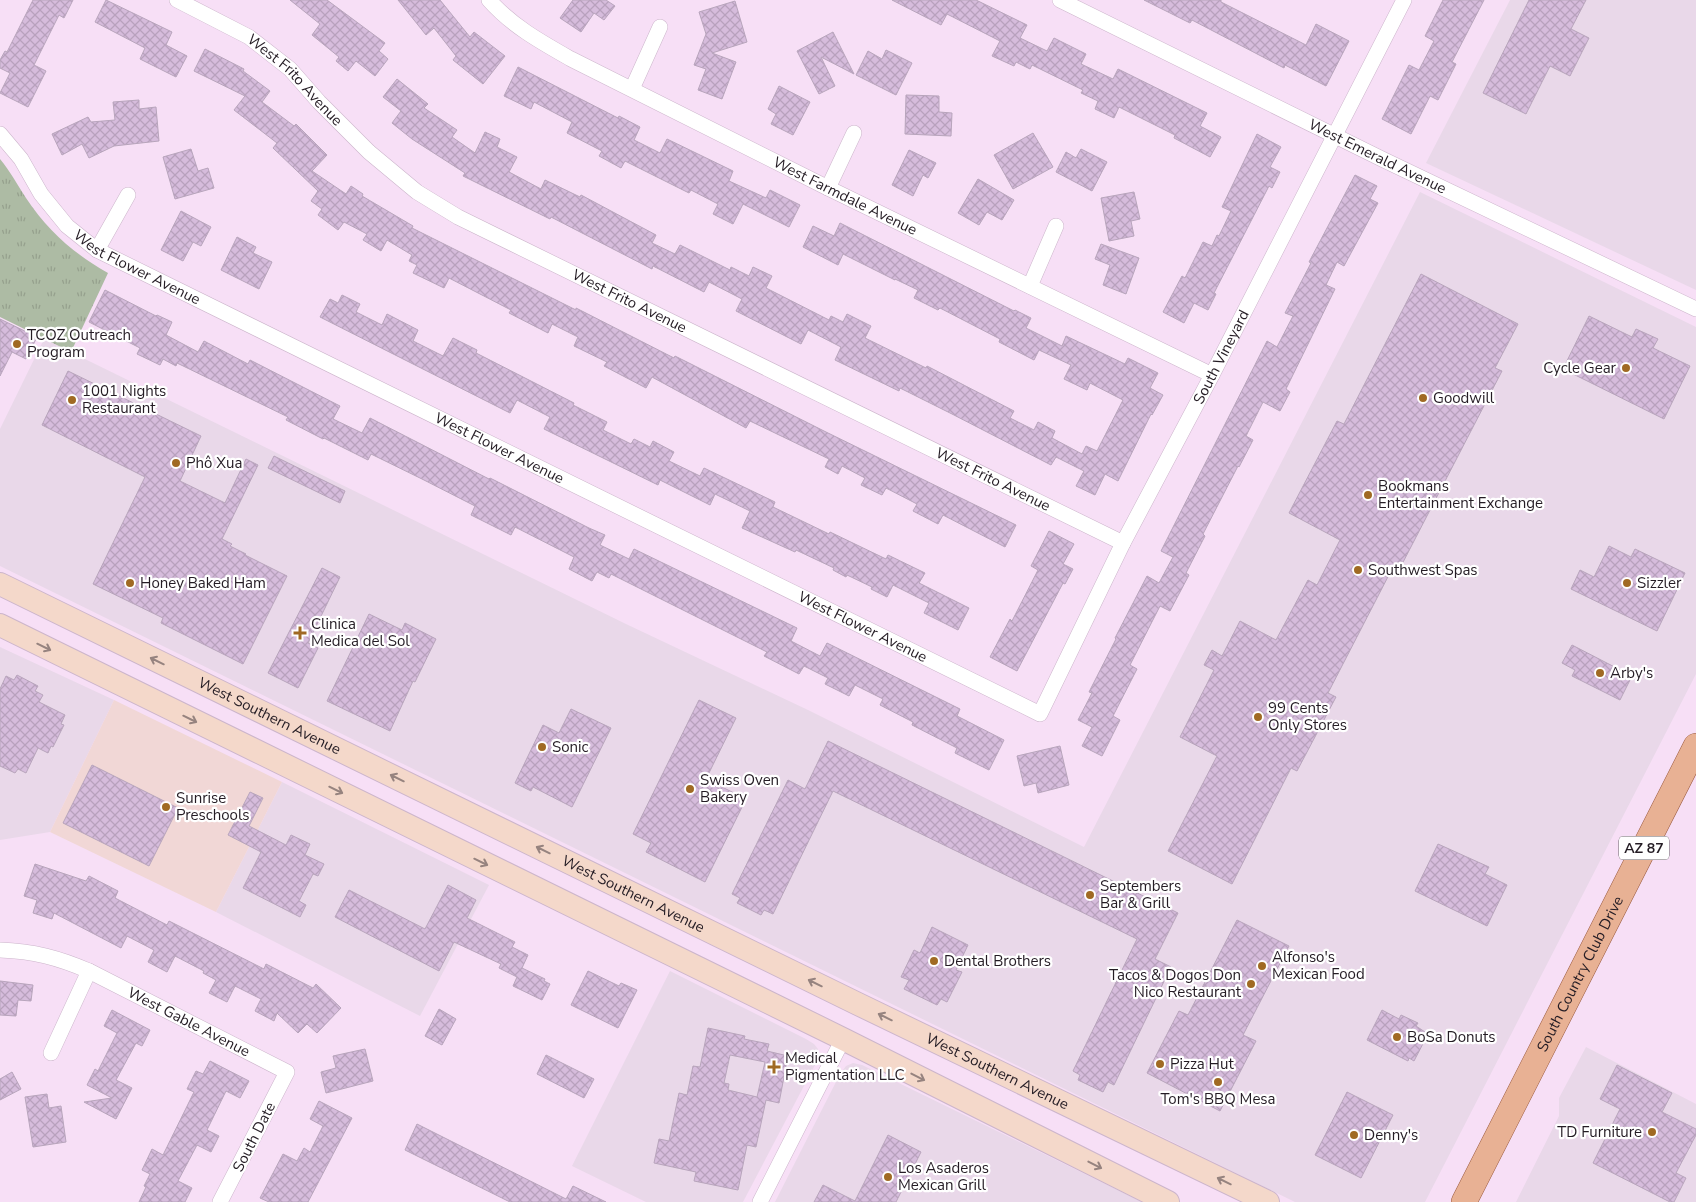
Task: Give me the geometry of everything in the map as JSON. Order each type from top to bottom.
[{"type":"main road","name":"West Southern Avenue","points":[[0,584],[858,1004],[1268,1202]]},
{"type":"main road","points":[[0,625],[843,1039],[1168,1202]]},
{"type":"main road","name":"South Country Club Drive","points":[[1464,1202],[1696,746]]},
{"type":"street","name":"West Frito Avenue","points":[[177,0],[248,37],[290,69],[319,102],[369,152],[417,192],[458,217],[1123,543]]},
{"type":"street","name":"West Farmdale Avenue","points":[[489,0],[500,12],[530,36],[571,59],[828,188],[1212,375]]},
{"type":"street","name":"West Emerald Avenue","points":[[1060,0],[1336,136],[1696,309]]},
{"type":"street","name":"South Vineyard","points":[[1040,714],[1123,543],[1336,136],[1404,0]]},
{"type":"street","points":[[632,89],[660,27]]},
{"type":"street","points":[[828,188],[854,133]]},
{"type":"street","name":"West Flower Avenue","points":[[0,134],[21,159],[40,194],[67,226],[97,250],[1040,714]]},
{"type":"street","points":[[97,250],[128,195]]},
{"type":"street","points":[[1030,286],[1056,226]]},
{"type":"street","name":"West Gable Avenue","points":[[0,950],[28,952],[70,963],[89,971],[287,1072]]},
{"type":"street","points":[[51,1054],[89,971]]},
{"type":"street","points":[[760,1202],[843,1039]]},
{"type":"street","name":"South Date","points":[[220,1202],[287,1072]]},
{"type":"shaded area","points":[[1510,0],[1696,0],[1696,290],[1426,163]]},
{"type":"shaded area","points":[[1420,192],[1696,327],[1696,674],[1425,1202],[1295,1202],[0,566],[0,429],[44,339],[626,624],[808,710],[1084,847]]},
{"type":"shaded area","points":[[0,647],[114,700],[50,832],[0,840]]},
{"type":"shaded area","name":"Sunrise Preschools","points":[[114,700],[282,782],[216,912],[50,832]]},
{"type":"shaded area","points":[[282,782],[489,885],[420,1016],[216,912]]},
{"type":"shaded area","points":[[670,971],[806,1039],[818,1049],[816,1063],[743,1202],[646,1202],[572,1166]]},
{"type":"shaded area","points":[[1586,1047],[1696,1104],[1696,1202],[1516,1202],[1559,1116],[1559,1098]]},
{"type":"shaded area","points":[[853,1063],[862,1065],[1142,1202],[775,1202],[840,1074],[846,1066]]},
{"type":"green space","points":[[0,159],[34,210],[52,231],[72,249],[108,273],[71,352],[0,317]]},
{"type":"building","points":[[33,0],[73,0],[64,18],[59,15],[34,65],[46,71],[28,107],[0,93],[10,73],[0,68],[0,60],[5,51],[7,52]]},
{"type":"building","points":[[106,0],[172,32],[166,45],[187,56],[176,77],[140,59],[145,48],[95,22]]},
{"type":"building","points":[[290,0],[327,0],[385,43],[379,51],[388,59],[375,76],[356,61],[348,71],[336,61],[339,57],[312,35],[320,24]]},
{"type":"building","points":[[398,0],[440,0],[470,37],[474,32],[505,56],[483,84],[453,60],[456,56],[434,28],[426,35]]},
{"type":"building","points":[[573,0],[606,0],[615,6],[604,20],[594,13],[581,32],[560,18]]},
{"type":"building","points":[[892,0],[976,0],[1027,25],[1020,38],[1047,51],[1054,38],[1086,54],[1081,64],[1113,79],[1118,69],[1207,113],[1200,126],[1221,137],[1210,157],[1174,138],[1175,135],[1119,107],[1114,118],[1095,109],[1098,101],[1081,93],[1083,90],[1032,65],[1030,69],[1016,62],[1014,66],[992,56],[1000,41],[947,14],[941,25]]},
{"type":"building","points":[[1144,0],[1221,0],[1221,2],[1306,45],[1316,24],[1349,41],[1326,86],[1285,65],[1284,68],[1192,20],[1190,23]]},
{"type":"building","points":[[1443,0],[1484,0],[1452,62],[1456,64],[1438,100],[1430,96],[1411,134],[1382,119],[1409,65],[1419,70],[1434,41],[1425,36]]},
{"type":"building","points":[[1529,0],[1586,0],[1571,29],[1589,38],[1570,76],[1550,66],[1526,114],[1483,93]]},
{"type":"building","points":[[735,1],[747,42],[712,53],[736,62],[722,99],[698,90],[706,69],[694,65],[706,34],[699,12]]},
{"type":"building","points":[[833,32],[854,74],[821,57],[835,86],[819,94],[797,51]]},
{"type":"building","points":[[205,49],[244,69],[243,71],[270,91],[262,102],[294,126],[296,124],[327,155],[312,171],[346,194],[351,186],[363,194],[362,196],[413,226],[412,228],[1016,525],[1005,547],[943,515],[938,524],[913,511],[917,504],[886,488],[882,495],[861,485],[865,478],[842,466],[838,474],[825,467],[829,459],[750,421],[746,428],[652,377],[646,388],[604,366],[607,362],[574,346],[578,337],[552,324],[548,333],[509,313],[511,310],[449,278],[444,288],[413,273],[417,265],[409,261],[412,255],[387,240],[381,251],[363,240],[367,234],[344,222],[338,230],[318,215],[322,209],[311,201],[318,191],[273,148],[277,143],[234,110],[245,96],[194,71]]},
{"type":"building","points":[[886,50],[912,63],[896,95],[856,75],[868,51],[882,59]]},
{"type":"building","points":[[518,67],[618,118],[619,116],[640,127],[634,140],[660,153],[667,139],[733,171],[729,181],[766,198],[770,190],[800,205],[789,227],[743,204],[733,224],[713,214],[718,204],[691,190],[689,193],[625,161],[621,168],[599,156],[602,151],[567,133],[572,122],[534,102],[531,109],[504,96]]},
{"type":"building","points":[[397,79],[428,104],[424,108],[457,130],[452,137],[475,153],[485,132],[500,139],[497,147],[517,157],[509,172],[541,189],[545,180],[580,197],[581,195],[656,235],[652,243],[675,254],[680,245],[730,270],[731,267],[749,276],[753,267],[772,276],[766,288],[829,320],[831,316],[843,322],[847,314],[871,326],[865,338],[926,368],[927,366],[1014,411],[1010,418],[1034,430],[1038,422],[1055,431],[1052,438],[1082,454],[1086,446],[1097,451],[1123,400],[1090,383],[1087,390],[1064,379],[1071,365],[1039,350],[1034,360],[999,342],[1000,339],[940,308],[938,310],[914,298],[918,290],[843,254],[838,265],[803,247],[813,226],[834,236],[840,223],[1031,318],[1026,328],[1062,346],[1066,336],[1125,364],[1128,358],[1158,373],[1150,388],[1163,395],[1151,414],[1118,481],[1105,474],[1095,495],[1076,486],[1084,471],[1056,457],[1051,465],[900,388],[899,391],[835,360],[841,347],[808,330],[801,344],[736,311],[742,299],[709,282],[704,292],[653,266],[652,269],[551,217],[550,219],[463,176],[465,173],[412,139],[392,123],[401,111],[383,97]]},
{"type":"building","points":[[779,86],[810,102],[793,135],[771,124],[776,114],[768,109]]},
{"type":"building","points":[[906,95],[939,96],[939,112],[952,113],[951,136],[905,134]]},
{"type":"building","points":[[139,100],[139,109],[156,107],[159,141],[114,146],[89,158],[82,144],[62,155],[52,134],[88,117],[91,122],[115,120],[113,102]]},
{"type":"building","points":[[1033,133],[1053,167],[1013,189],[994,155]]},
{"type":"building","points":[[1257,134],[1281,147],[1270,167],[1280,172],[1272,188],[1269,186],[1214,293],[1216,294],[1208,310],[1194,303],[1184,323],[1163,312],[1182,276],[1185,278],[1203,242],[1212,246],[1217,235],[1219,236],[1231,211],[1222,207]]},
{"type":"building","points":[[191,149],[198,171],[208,168],[214,188],[175,199],[163,157]]},
{"type":"building","points":[[1081,149],[1107,162],[1092,191],[1056,172],[1066,152],[1076,158]]},
{"type":"building","points":[[909,150],[936,163],[928,178],[923,175],[913,196],[892,185]]},
{"type":"building","points":[[1355,175],[1377,186],[1370,199],[1378,203],[1344,266],[1337,262],[1326,285],[1335,289],[1286,389],[1290,392],[1280,411],[1263,402],[1246,436],[1253,440],[1203,534],[1205,536],[1186,573],[1189,575],[1170,611],[1160,606],[1130,665],[1137,669],[1113,716],[1120,720],[1102,756],[1082,746],[1092,727],[1078,720],[1092,693],[1089,692],[1147,576],[1159,583],[1173,557],[1161,551],[1267,341],[1277,347],[1293,316],[1285,313],[1311,263],[1309,262]]},
{"type":"building","points":[[978,179],[1014,200],[1002,220],[987,212],[979,225],[958,213]]},
{"type":"building","points":[[1134,192],[1140,219],[1131,221],[1134,236],[1109,241],[1101,198]]},
{"type":"building","points":[[181,211],[211,227],[201,246],[193,242],[183,261],[161,250]]},
{"type":"building","points":[[237,237],[256,247],[253,253],[272,262],[259,289],[221,270]]},
{"type":"building","points":[[1101,244],[1139,258],[1126,294],[1103,285],[1110,265],[1095,259]]},
{"type":"building","points":[[1421,274],[1518,324],[1495,368],[1502,371],[1399,570],[1393,567],[1328,693],[1336,697],[1297,771],[1291,768],[1232,884],[1168,851],[1217,756],[1180,737],[1214,670],[1204,665],[1212,650],[1222,656],[1240,621],[1276,640],[1308,580],[1317,585],[1340,540],[1289,513],[1337,421],[1344,424]]},
{"type":"building","points":[[105,290],[172,322],[166,335],[198,352],[204,341],[248,364],[250,360],[340,406],[333,419],[362,433],[370,418],[489,479],[605,535],[600,545],[629,559],[634,549],[797,628],[791,641],[820,656],[827,643],[960,709],[957,716],[1004,740],[989,770],[955,753],[957,748],[912,725],[913,722],[880,705],[883,699],[855,685],[849,696],[825,684],[828,678],[804,666],[799,674],[764,656],[767,652],[611,574],[609,578],[597,572],[592,581],[569,569],[574,557],[515,527],[511,535],[471,515],[475,506],[422,479],[371,454],[368,460],[323,439],[286,420],[288,417],[177,363],[176,366],[163,359],[160,365],[137,354],[140,348],[89,322]]},
{"type":"building","points":[[342,295],[360,304],[356,312],[382,325],[387,314],[418,330],[413,341],[443,356],[453,338],[477,350],[476,353],[607,422],[603,430],[631,444],[634,439],[650,447],[653,441],[674,452],[669,461],[700,476],[704,468],[775,502],[773,507],[829,534],[830,532],[886,559],[888,555],[925,573],[919,583],[969,608],[958,630],[924,613],[929,603],[893,585],[887,597],[871,589],[872,587],[833,570],[834,568],[742,528],[750,511],[715,494],[710,505],[660,480],[658,485],[544,429],[550,417],[517,400],[510,413],[320,317],[330,299],[338,303]]},
{"type":"building","name":"Cycle Gear","points":[[1589,316],[1632,337],[1636,329],[1658,339],[1653,348],[1690,366],[1664,419],[1563,369]]},
{"type":"building","name":"TCOZ Outreach Program","points":[[0,319],[37,337],[26,359],[12,352],[0,376]]},
{"type":"building","points":[[68,371],[201,436],[180,481],[225,503],[246,459],[258,465],[222,539],[232,544],[230,546],[245,555],[287,576],[243,664],[161,623],[163,618],[93,584],[145,477],[42,425]]},
{"type":"building","points":[[274,456],[345,491],[340,503],[268,468]]},
{"type":"building","points":[[1049,531],[1074,544],[1063,564],[1073,569],[1065,584],[1063,583],[1017,671],[990,657],[1010,619],[1012,621],[1038,570],[1031,566]]},
{"type":"building","name":"Sizzler","points":[[1609,546],[1631,557],[1635,549],[1685,573],[1657,631],[1571,589],[1580,570],[1594,577]]},
{"type":"building","name":"Clinica Medica del Sol","points":[[322,568],[340,577],[308,643],[318,648],[298,688],[268,673]]},
{"type":"building","points":[[369,614],[402,630],[405,623],[436,639],[415,682],[413,681],[390,731],[327,701]]},
{"type":"building","name":"Arby's","points":[[1572,645],[1632,676],[1620,700],[1572,676],[1575,670],[1562,663]]},
{"type":"building","points":[[17,675],[38,686],[35,691],[43,695],[39,702],[65,715],[61,724],[64,725],[53,747],[51,746],[48,753],[38,748],[26,773],[18,769],[15,773],[0,766],[0,689],[6,676],[14,680]]},
{"type":"building","name":"Swiss Oven Bakery","points":[[699,700],[736,718],[706,779],[746,799],[705,882],[646,852],[651,843],[633,834]]},
{"type":"building","points":[[571,709],[611,728],[572,807],[533,787],[531,791],[515,783],[543,725],[559,733]]},
{"type":"building","points":[[828,741],[1178,913],[1155,959],[1171,967],[1114,1085],[1108,1082],[1103,1092],[1078,1080],[1080,1075],[1073,1071],[1137,939],[833,791],[773,914],[764,910],[761,915],[737,903],[740,898],[732,894],[788,780],[805,789]]},
{"type":"building","points":[[1060,746],[1069,785],[1038,793],[1036,783],[1024,786],[1017,756]]},
{"type":"building","points":[[92,765],[178,808],[149,866],[63,823]]},
{"type":"building","points":[[250,792],[263,798],[249,826],[286,845],[291,835],[310,844],[305,855],[324,864],[318,876],[313,874],[299,901],[306,905],[300,917],[243,888],[261,852],[228,835]]},
{"type":"building","points":[[1438,844],[1489,867],[1485,874],[1507,885],[1487,926],[1415,891]]},
{"type":"building","points":[[35,864],[86,881],[89,876],[118,891],[115,898],[167,925],[169,921],[264,969],[266,964],[313,988],[316,984],[341,1008],[317,1033],[307,1024],[298,1033],[277,1013],[274,1021],[255,1011],[261,999],[235,986],[227,1002],[209,993],[216,980],[203,973],[204,971],[175,956],[167,972],[148,962],[154,950],[127,936],[121,948],[54,913],[52,919],[33,913],[37,900],[24,896]]},
{"type":"building","points":[[448,885],[476,900],[467,918],[515,942],[512,947],[528,955],[522,968],[545,979],[544,981],[550,984],[542,1000],[513,986],[517,977],[499,968],[501,964],[454,942],[439,971],[335,917],[349,890],[425,929]]},
{"type":"building","points":[[1237,920],[1289,946],[1243,1035],[1256,1041],[1220,1111],[1147,1073],[1179,1011],[1188,1015]]},
{"type":"building","name":"Dental Brothers","points":[[932,927],[968,945],[956,970],[962,972],[947,1002],[941,999],[937,1005],[904,989],[909,980],[901,977],[914,950],[920,953]]},
{"type":"building","points":[[588,971],[619,986],[621,983],[637,990],[618,1028],[571,1005]]},
{"type":"building","points":[[0,981],[33,985],[31,1001],[18,1000],[16,1016],[0,1015]]},
{"type":"building","points":[[439,1009],[456,1019],[442,1045],[425,1036]]},
{"type":"building","points":[[112,1010],[150,1030],[142,1046],[136,1043],[116,1080],[132,1088],[116,1119],[84,1102],[112,1098],[87,1085],[95,1069],[98,1071],[117,1033],[104,1026]]},
{"type":"building","name":"BoSa Donuts","points":[[1382,1010],[1399,1019],[1401,1015],[1418,1023],[1416,1026],[1428,1034],[1414,1061],[1409,1058],[1408,1061],[1367,1040]]},
{"type":"building","points":[[708,1028],[745,1036],[744,1039],[769,1044],[767,1051],[788,1056],[779,1103],[766,1100],[756,1147],[747,1145],[738,1190],[694,1181],[696,1172],[654,1163],[659,1139],[669,1141],[679,1093],[687,1095],[693,1066],[700,1067]],"holes":[[[730,1055],[765,1062],[757,1097],[728,1090],[729,1084],[724,1083]]]},
{"type":"building","points":[[365,1049],[373,1081],[326,1093],[321,1072],[336,1068],[333,1056]]},
{"type":"building","points":[[546,1055],[594,1079],[584,1098],[537,1074]]},
{"type":"building","points":[[210,1061],[249,1081],[240,1098],[226,1091],[207,1130],[219,1136],[211,1152],[197,1145],[178,1181],[192,1188],[185,1202],[139,1202],[150,1174],[142,1170],[152,1149],[163,1155],[194,1092],[187,1089],[196,1071],[203,1074]]},
{"type":"building","name":"TD Furniture","points":[[1617,1065],[1672,1093],[1662,1112],[1696,1129],[1696,1135],[1676,1173],[1686,1178],[1674,1202],[1670,1202],[1593,1163],[1620,1109],[1600,1099]]},
{"type":"building","points":[[12,1072],[21,1089],[0,1100],[0,1079]]},
{"type":"building","name":"Denny's","points":[[1347,1092],[1393,1115],[1361,1178],[1315,1155]]},
{"type":"building","points":[[47,1094],[49,1108],[61,1106],[66,1142],[33,1147],[25,1097]]},
{"type":"building","points":[[319,1101],[352,1118],[308,1202],[269,1202],[260,1198],[283,1154],[297,1161],[304,1148],[310,1152],[323,1126],[310,1119]]},
{"type":"building","points":[[417,1124],[566,1199],[573,1186],[606,1202],[510,1202],[405,1150]]},
{"type":"building","name":"Los Asaderos Mexican Grill","points":[[888,1135],[921,1152],[896,1202],[814,1202],[823,1185],[855,1201]]},
{"type":"place","name":"TCOZ Outreach Program","points":[[17,344]]},
{"type":"place","name":"Cycle Gear","points":[[1626,368]]},
{"type":"place","name":"Goodwill","points":[[1423,398]]},
{"type":"place","name":"1001 Nights Restaurant","points":[[72,400]]},
{"type":"place","name":"Phô Xua","points":[[176,463]]},
{"type":"place","name":"Bookmans Entertainment Exchange","points":[[1368,495]]},
{"type":"place","name":"Southwest Spas","points":[[1358,570]]},
{"type":"place","name":"Honey Baked Ham","points":[[130,583]]},
{"type":"place","name":"Sizzler","points":[[1627,583]]},
{"type":"place","name":"Clinica Medica del Sol","points":[[300,633]]},
{"type":"place","name":"Arby's","points":[[1600,673]]},
{"type":"place","name":"99 Cents Only Stores","points":[[1258,717]]},
{"type":"place","name":"Sonic","points":[[542,747]]},
{"type":"place","name":"Swiss Oven Bakery","points":[[690,789]]},
{"type":"place","name":"Sunrise Preschools","points":[[166,807]]},
{"type":"place","name":"Septembers Bar & Grill","points":[[1090,895]]},
{"type":"place","name":"Dental Brothers","points":[[934,961]]},
{"type":"place","name":"Alfonso's Mexican Food","points":[[1262,966]]},
{"type":"place","name":"Tacos & Dogos Don Nico Restaurant","points":[[1251,984]]},
{"type":"place","name":"BoSa Donuts","points":[[1397,1037]]},
{"type":"place","name":"Pizza Hut","points":[[1160,1064]]},
{"type":"place","name":"Medical Pigmentation LLC","points":[[774,1067]]},
{"type":"place","name":"Tom's BBQ Mesa","points":[[1218,1082]]},
{"type":"place","name":"TD Furniture","points":[[1652,1132]]},
{"type":"place","name":"Denny's","points":[[1354,1135]]},
{"type":"place","name":"Los Asaderos Mexican Grill","points":[[888,1177]]}]
